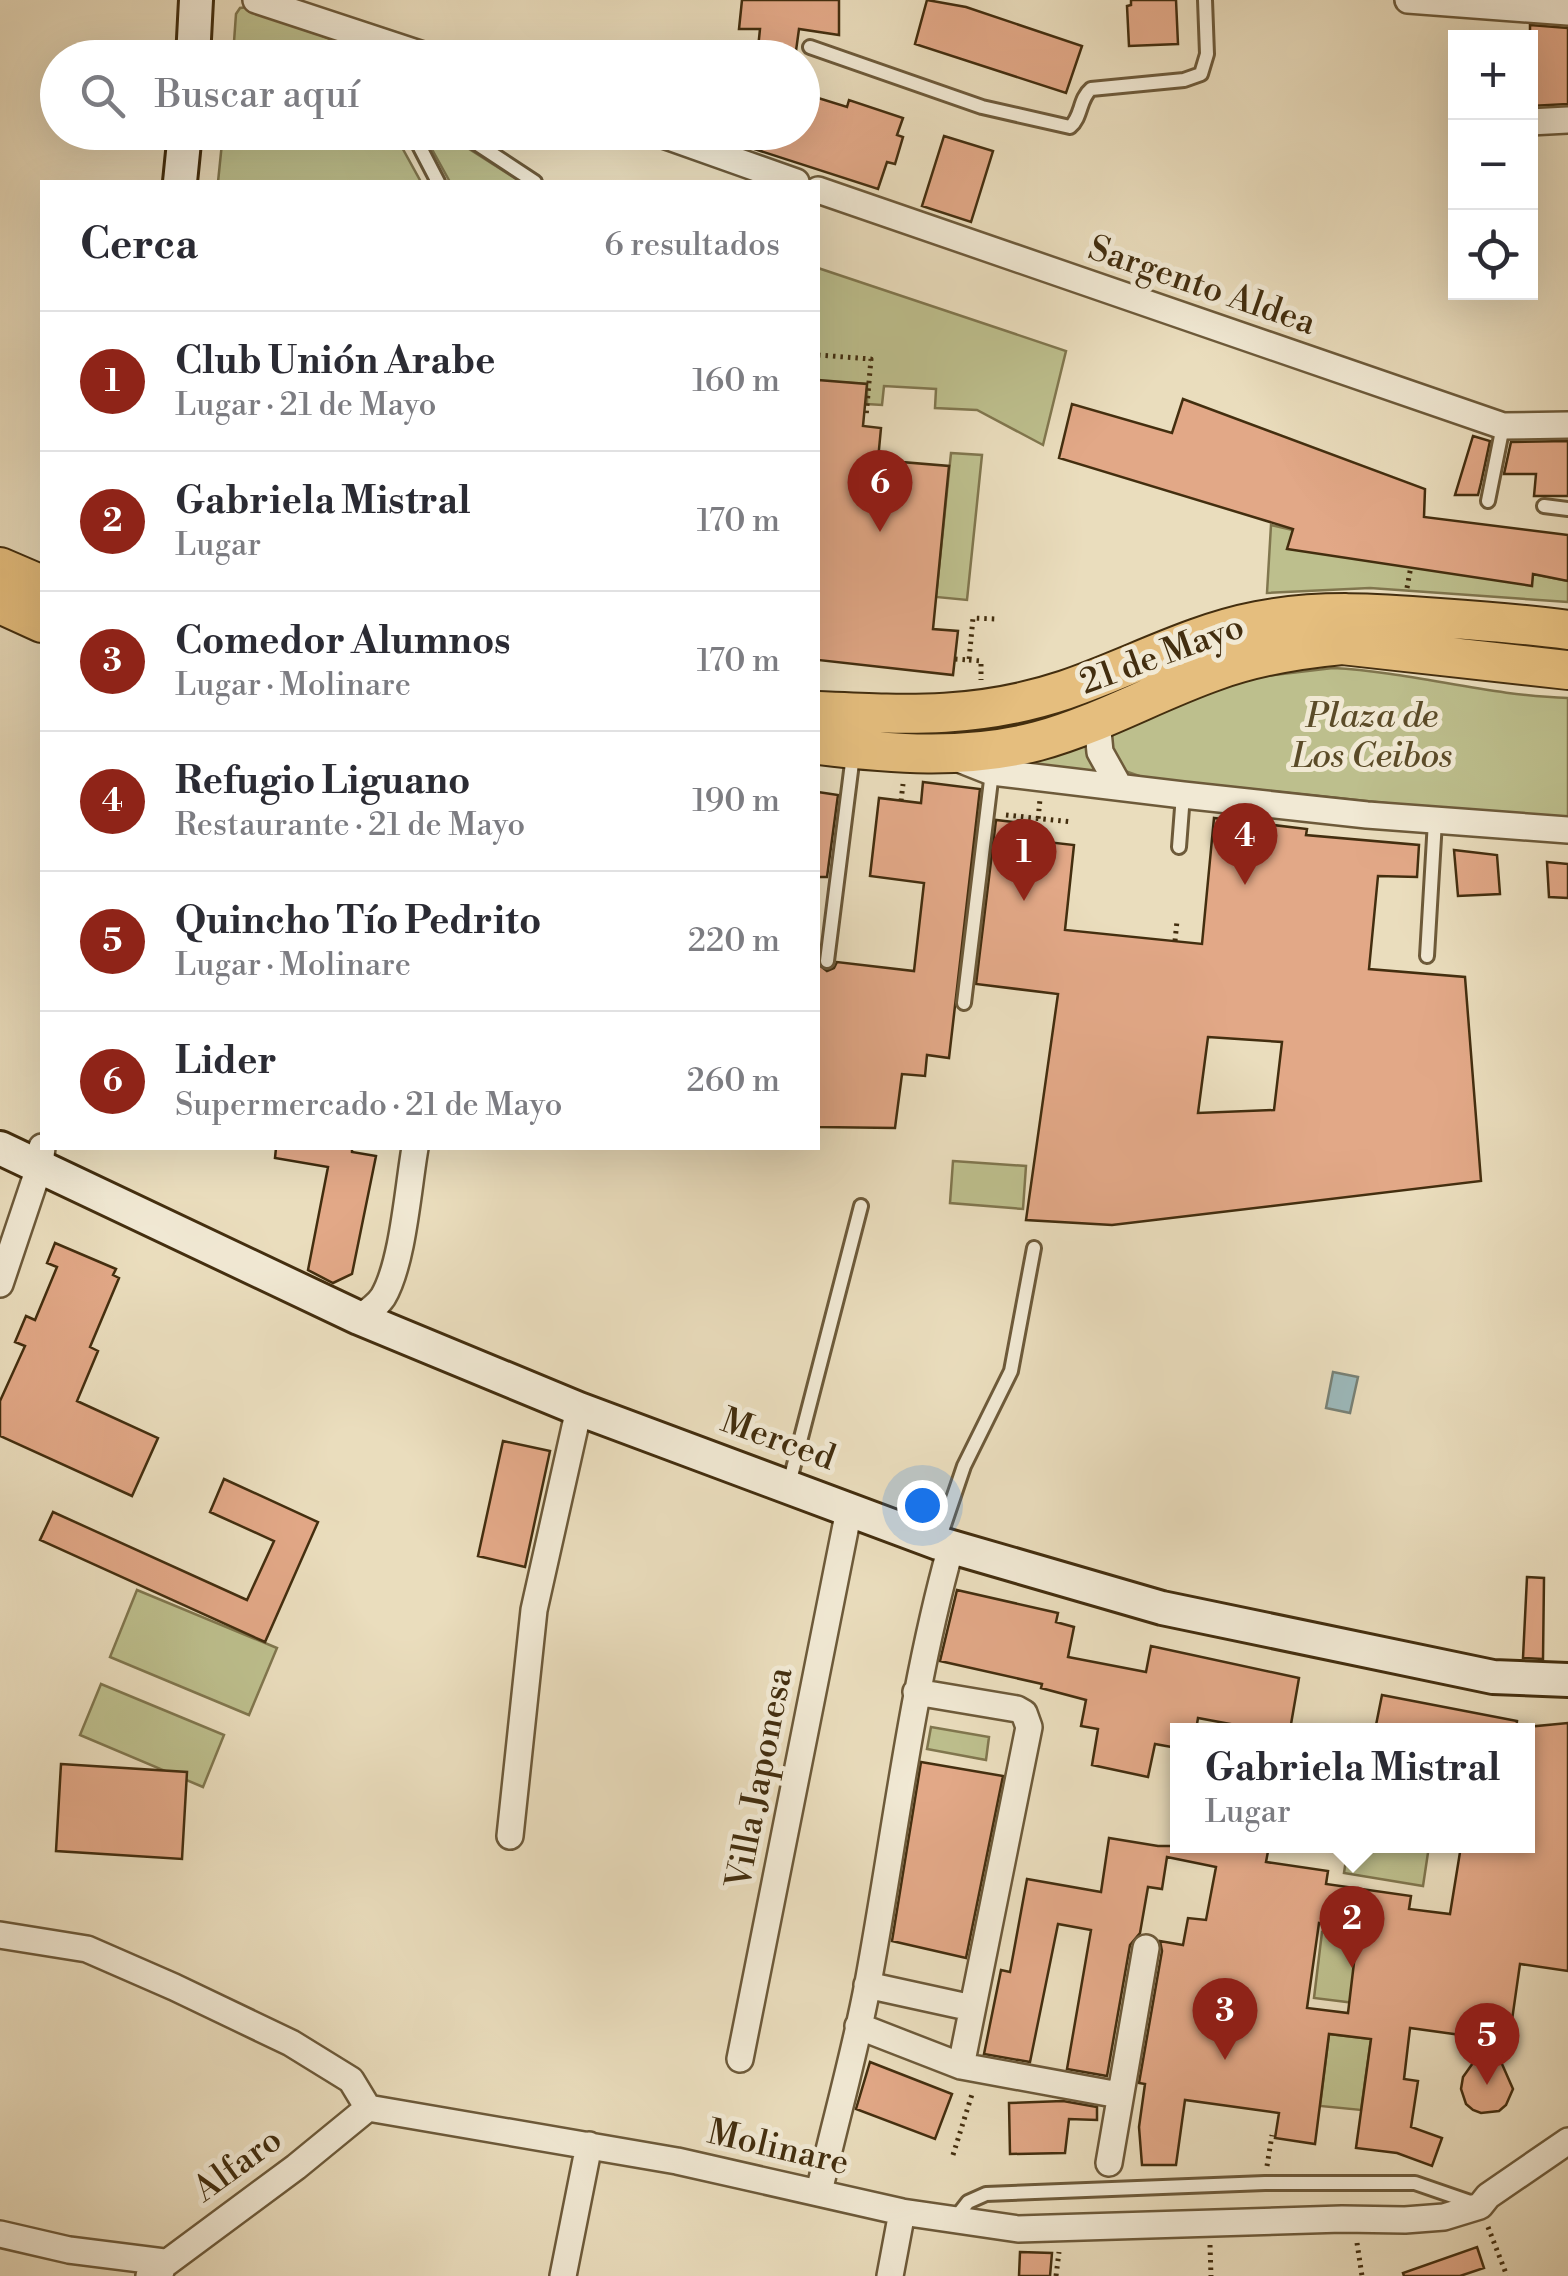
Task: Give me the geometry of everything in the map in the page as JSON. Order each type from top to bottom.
[{"type":"main road","points":[[194,40],[196,0]]},
{"type":"main road","points":[[180,180],[183,150]]},
{"type":"main road","points":[[0,566],[40,584]]},
{"type":"main road","points":[[0,604],[40,622]]},
{"type":"main road","name":"21 de Mayo","points":[[820,710],[922,716],[1014,704],[1064,690],[1227,628],[1296,615],[1366,612],[1568,630]]},
{"type":"main road","name":"21 de Mayo","points":[[836,747],[948,754],[1038,740],[1097,722],[1214,671],[1310,648],[1342,645],[1568,670]]},
{"type":"main road","name":"Merced","points":[[0,1148],[41,1156],[358,1318],[579,1410],[944,1545],[1162,1608],[1268,1632],[1493,1676],[1568,1680]]},
{"type":"street","points":[[256,0],[377,40]]},
{"type":"street","points":[[1408,0],[1505,4],[1568,12]]},
{"type":"street","points":[[1538,122],[1568,120]]},
{"type":"street","points":[[706,150],[790,180]]},
{"type":"street","name":"Sargento Aldea","points":[[820,191],[1504,426],[1568,426]]},
{"type":"street","name":"21 de Mayo","points":[[1097,722],[1100,752],[1119,786]]},
{"type":"street","name":"21 de Mayo","points":[[948,754],[992,772],[1435,821],[1568,830]]},
{"type":"street","points":[[358,1318],[383,1296],[395,1265],[414,1150]]},
{"type":"street","points":[[0,1284],[41,1156]]},
{"type":"street","points":[[510,1836],[534,1610],[579,1410]]},
{"type":"street","name":"Villa Japonesa","points":[[740,2060],[850,1510]]},
{"type":"street","points":[[818,2192],[867,1985],[944,1545]]},
{"type":"street","points":[[916,1692],[1017,1709],[1024,1713],[1029,1727],[972,2008],[970,2069]]},
{"type":"street","points":[[0,1934],[87,1949],[174,1986],[291,2043],[351,2080],[368,2108]]},
{"type":"street","points":[[1109,2163],[1146,1948]]},
{"type":"street","points":[[867,1985],[972,2008]]},
{"type":"street","points":[[858,2026],[970,2069],[1119,2096]]},
{"type":"street","name":"Molinare","points":[[368,2108],[589,2144],[902,2212],[1018,2229],[1444,2217],[1480,2206],[1488,2196],[1568,2141]]},
{"type":"street","name":"Alfaro","points":[[157,2271],[368,2108]]},
{"type":"street","points":[[563,2276],[589,2144]]},
{"type":"street","points":[[890,2276],[902,2212]]},
{"type":"street","points":[[0,2234],[157,2271]]},
{"type":"lane","points":[[820,50],[982,107],[1070,128],[1091,89],[1184,80],[1201,74],[1207,54],[1205,0]]},
{"type":"lane","points":[[421,150],[437,180]]},
{"type":"lane","points":[[486,150],[532,180]]},
{"type":"lane","points":[[1488,501],[1504,426]]},
{"type":"lane","points":[[1544,506],[1568,509]]},
{"type":"lane","points":[[827,961],[836,747]]},
{"type":"lane","points":[[964,1003],[993,815],[992,772]]},
{"type":"lane","points":[[1179,847],[1183,795]]},
{"type":"lane","points":[[1427,956],[1435,821]]},
{"type":"lane","points":[[788,1487],[861,1206]]},
{"type":"lane","points":[[944,1545],[964,1466],[1011,1371],[1034,1248]]},
{"type":"lane","points":[[954,2220],[968,2202],[986,2194],[1265,2182],[1415,2183],[1480,2206]]},
{"type":"path","points":[[820,355],[870,360],[866,416]]},
{"type":"path","points":[[955,659],[969,660],[973,618],[995,619]]},
{"type":"path","points":[[901,800],[904,780]]},
{"type":"path","points":[[993,815],[1021,820],[1020,834],[1036,838],[1040,796]]},
{"type":"path","points":[[993,815],[1072,822]]},
{"type":"path","points":[[1175,941],[1177,921]]},
{"type":"path","points":[[953,2156],[970,2069]]},
{"type":"path","points":[[1267,2169],[1272,2135]]},
{"type":"path","points":[[1480,2206],[1507,2276]]},
{"type":"path","points":[[1354,2221],[1362,2276]]},
{"type":"green space","points":[[249,7],[333,40],[234,40],[240,8]]},
{"type":"green space","points":[[221,150],[403,150],[420,180],[218,180]]},
{"type":"green space","points":[[432,150],[471,150],[518,180],[449,180]]},
{"type":"green space","points":[[820,269],[1066,351],[1043,445],[977,410],[935,408],[936,389],[884,386],[882,405],[867,404],[867,384],[820,381]]},
{"type":"green space","points":[[951,453],[982,455],[967,600],[936,597]]},
{"type":"green space","points":[[1271,525],[1531,585],[1533,574],[1568,581],[1568,602],[1370,588],[1267,593]]},
{"type":"green space","name":"Plaza de Los Ceibos","points":[[1333,668],[1568,698],[1568,822],[1145,778],[1125,771],[1108,746],[1112,731],[1202,692],[1258,677]]},
{"type":"green space","points":[[1086,735],[1098,776],[1000,763]]},
{"type":"green space","points":[[953,1161],[1026,1166],[1023,1209],[950,1203]]},
{"type":"green space","points":[[137,1590],[277,1648],[249,1715],[110,1657]]},
{"type":"green space","points":[[101,1684],[224,1735],[203,1787],[80,1735]]},
{"type":"green space","points":[[931,1727],[989,1737],[986,1760],[927,1749]]},
{"type":"green space","points":[[1347,1853],[1428,1853],[1423,1886],[1344,1873]]},
{"type":"green space","points":[[1322,1932],[1372,1938],[1363,2004],[1314,1998]]},
{"type":"green space","points":[[1329,2034],[1371,2039],[1361,2110],[1320,2106]]},
{"type":"water","points":[[1333,1372],[1358,1377],[1350,1413],[1326,1408]]},
{"type":"building","points":[[742,0],[839,0],[839,35],[799,29],[797,40],[759,40],[760,29],[739,29]]},
{"type":"building","points":[[927,0],[966,7],[1082,46],[1066,93],[915,44]]},
{"type":"building","points":[[1131,0],[1176,0],[1178,44],[1129,46],[1127,6]]},
{"type":"building","points":[[1530,25],[1568,28],[1568,104],[1538,106],[1538,30],[1530,30]]},
{"type":"building","points":[[820,99],[847,107],[849,100],[903,118],[897,135],[903,137],[895,164],[887,162],[878,189],[757,150],[820,150]]},
{"type":"building","points":[[944,136],[993,151],[971,222],[922,206]]},
{"type":"building","points":[[820,380],[867,384],[863,426],[881,428],[878,460],[949,466],[933,629],[958,631],[953,675],[820,660]]},
{"type":"building","points":[[1183,399],[1425,489],[1424,517],[1568,535],[1568,581],[1533,574],[1532,586],[1287,549],[1293,529],[1059,458],[1072,404],[1172,433]]},
{"type":"building","points":[[1473,436],[1490,441],[1478,495],[1455,495]]},
{"type":"building","points":[[1568,441],[1568,496],[1534,496],[1536,474],[1504,474],[1511,442]]},
{"type":"building","points":[[923,782],[980,789],[949,1058],[927,1055],[925,1076],[902,1074],[895,1128],[820,1127],[820,966],[827,971],[837,962],[914,971],[924,883],[870,876],[879,798],[921,803]]},
{"type":"building","points":[[820,792],[838,795],[827,877],[820,877]]},
{"type":"building","points":[[1214,818],[1307,829],[1306,835],[1419,845],[1417,877],[1378,876],[1369,969],[1465,977],[1481,1181],[1112,1225],[1026,1220],[1058,994],[976,984],[996,820],[1014,822],[1012,838],[1074,845],[1065,930],[1202,944]],"holes":[[[1208,1037],[1282,1042],[1274,1110],[1198,1113]]]},
{"type":"building","points":[[1454,850],[1497,855],[1500,894],[1458,896]]},
{"type":"building","points":[[1547,862],[1568,864],[1568,898],[1549,897]]},
{"type":"building","points":[[276,1150],[352,1150],[376,1156],[352,1274],[333,1283],[308,1270],[328,1167],[275,1158]]},
{"type":"building","points":[[55,1243],[116,1269],[113,1275],[119,1278],[90,1347],[98,1351],[77,1401],[158,1438],[132,1496],[0,1436],[0,1401],[25,1346],[15,1342],[26,1316],[35,1320],[57,1267],[47,1263]]},
{"type":"building","points":[[503,1441],[550,1451],[525,1567],[478,1556]]},
{"type":"building","points":[[224,1479],[318,1522],[265,1642],[40,1540],[53,1512],[247,1600],[274,1541],[210,1512]]},
{"type":"building","points":[[1527,1577],[1544,1578],[1543,1659],[1523,1658]]},
{"type":"building","points":[[957,1590],[1058,1613],[1056,1622],[1074,1627],[1068,1657],[1146,1672],[1151,1646],[1299,1678],[1291,1723],[1225,1723],[1198,1718],[1197,1723],[1170,1723],[1170,1747],[1155,1744],[1148,1777],[1092,1765],[1098,1729],[1081,1726],[1086,1700],[1041,1688],[1042,1684],[940,1661]]},
{"type":"building","points":[[1382,1695],[1517,1721],[1517,1723],[1376,1723]]},
{"type":"building","points":[[1568,1723],[1568,1971],[1520,1964],[1509,2041],[1491,2039],[1513,2089],[1499,2111],[1473,2110],[1466,2104],[1461,2089],[1463,2077],[1490,2039],[1410,2028],[1404,2079],[1418,2081],[1411,2127],[1442,2138],[1432,2166],[1397,2153],[1356,2148],[1371,2039],[1329,2034],[1315,2144],[1275,2138],[1279,2113],[1185,2100],[1176,2165],[1142,2165],[1139,2127],[1145,2084],[1139,2083],[1162,1951],[1160,1941],[1183,1945],[1188,1918],[1206,1920],[1216,1867],[1167,1857],[1162,1889],[1148,1887],[1140,1933],[1130,1945],[1107,2076],[1067,2069],[1091,1930],[1058,1924],[1030,2062],[984,2054],[1001,1970],[1010,1972],[1027,1879],[1101,1892],[1109,1838],[1170,1846],[1170,1853],[1268,1853],[1266,1862],[1328,1871],[1326,1884],[1411,1896],[1409,1909],[1450,1914],[1460,1853],[1535,1853],[1535,1726]],"holes":[[[1319,1923],[1358,1929],[1348,2013],[1307,2008]]]},
{"type":"building","points":[[921,1762],[1003,1776],[966,1958],[892,1941]]},
{"type":"building","points":[[61,1764],[187,1772],[182,1859],[56,1851]]},
{"type":"building","points":[[870,2062],[952,2094],[935,2139],[856,2109]]},
{"type":"building","points":[[1063,2101],[1097,2107],[1097,2120],[1069,2119],[1065,2153],[1010,2154],[1009,2103]]},
{"type":"building","points":[[1477,2247],[1484,2268],[1460,2276],[1404,2276],[1403,2273]]},
{"type":"building","points":[[1020,2252],[1052,2253],[1050,2276],[1019,2276]]},
{"type":"place","name":"Lider","points":[[880,532]]},
{"type":"place","name":"Refugio Liguano","points":[[1245,885]]},
{"type":"place","name":"Club Unión Arabe","points":[[1024,901]]},
{"type":"place","name":"Gabriela Mistral","points":[[1352,1968]]},
{"type":"place","name":"Comedor Alumnos","points":[[1225,2060]]},
{"type":"place","name":"Quincho Tío Pedrito","points":[[1487,2085]]}]
